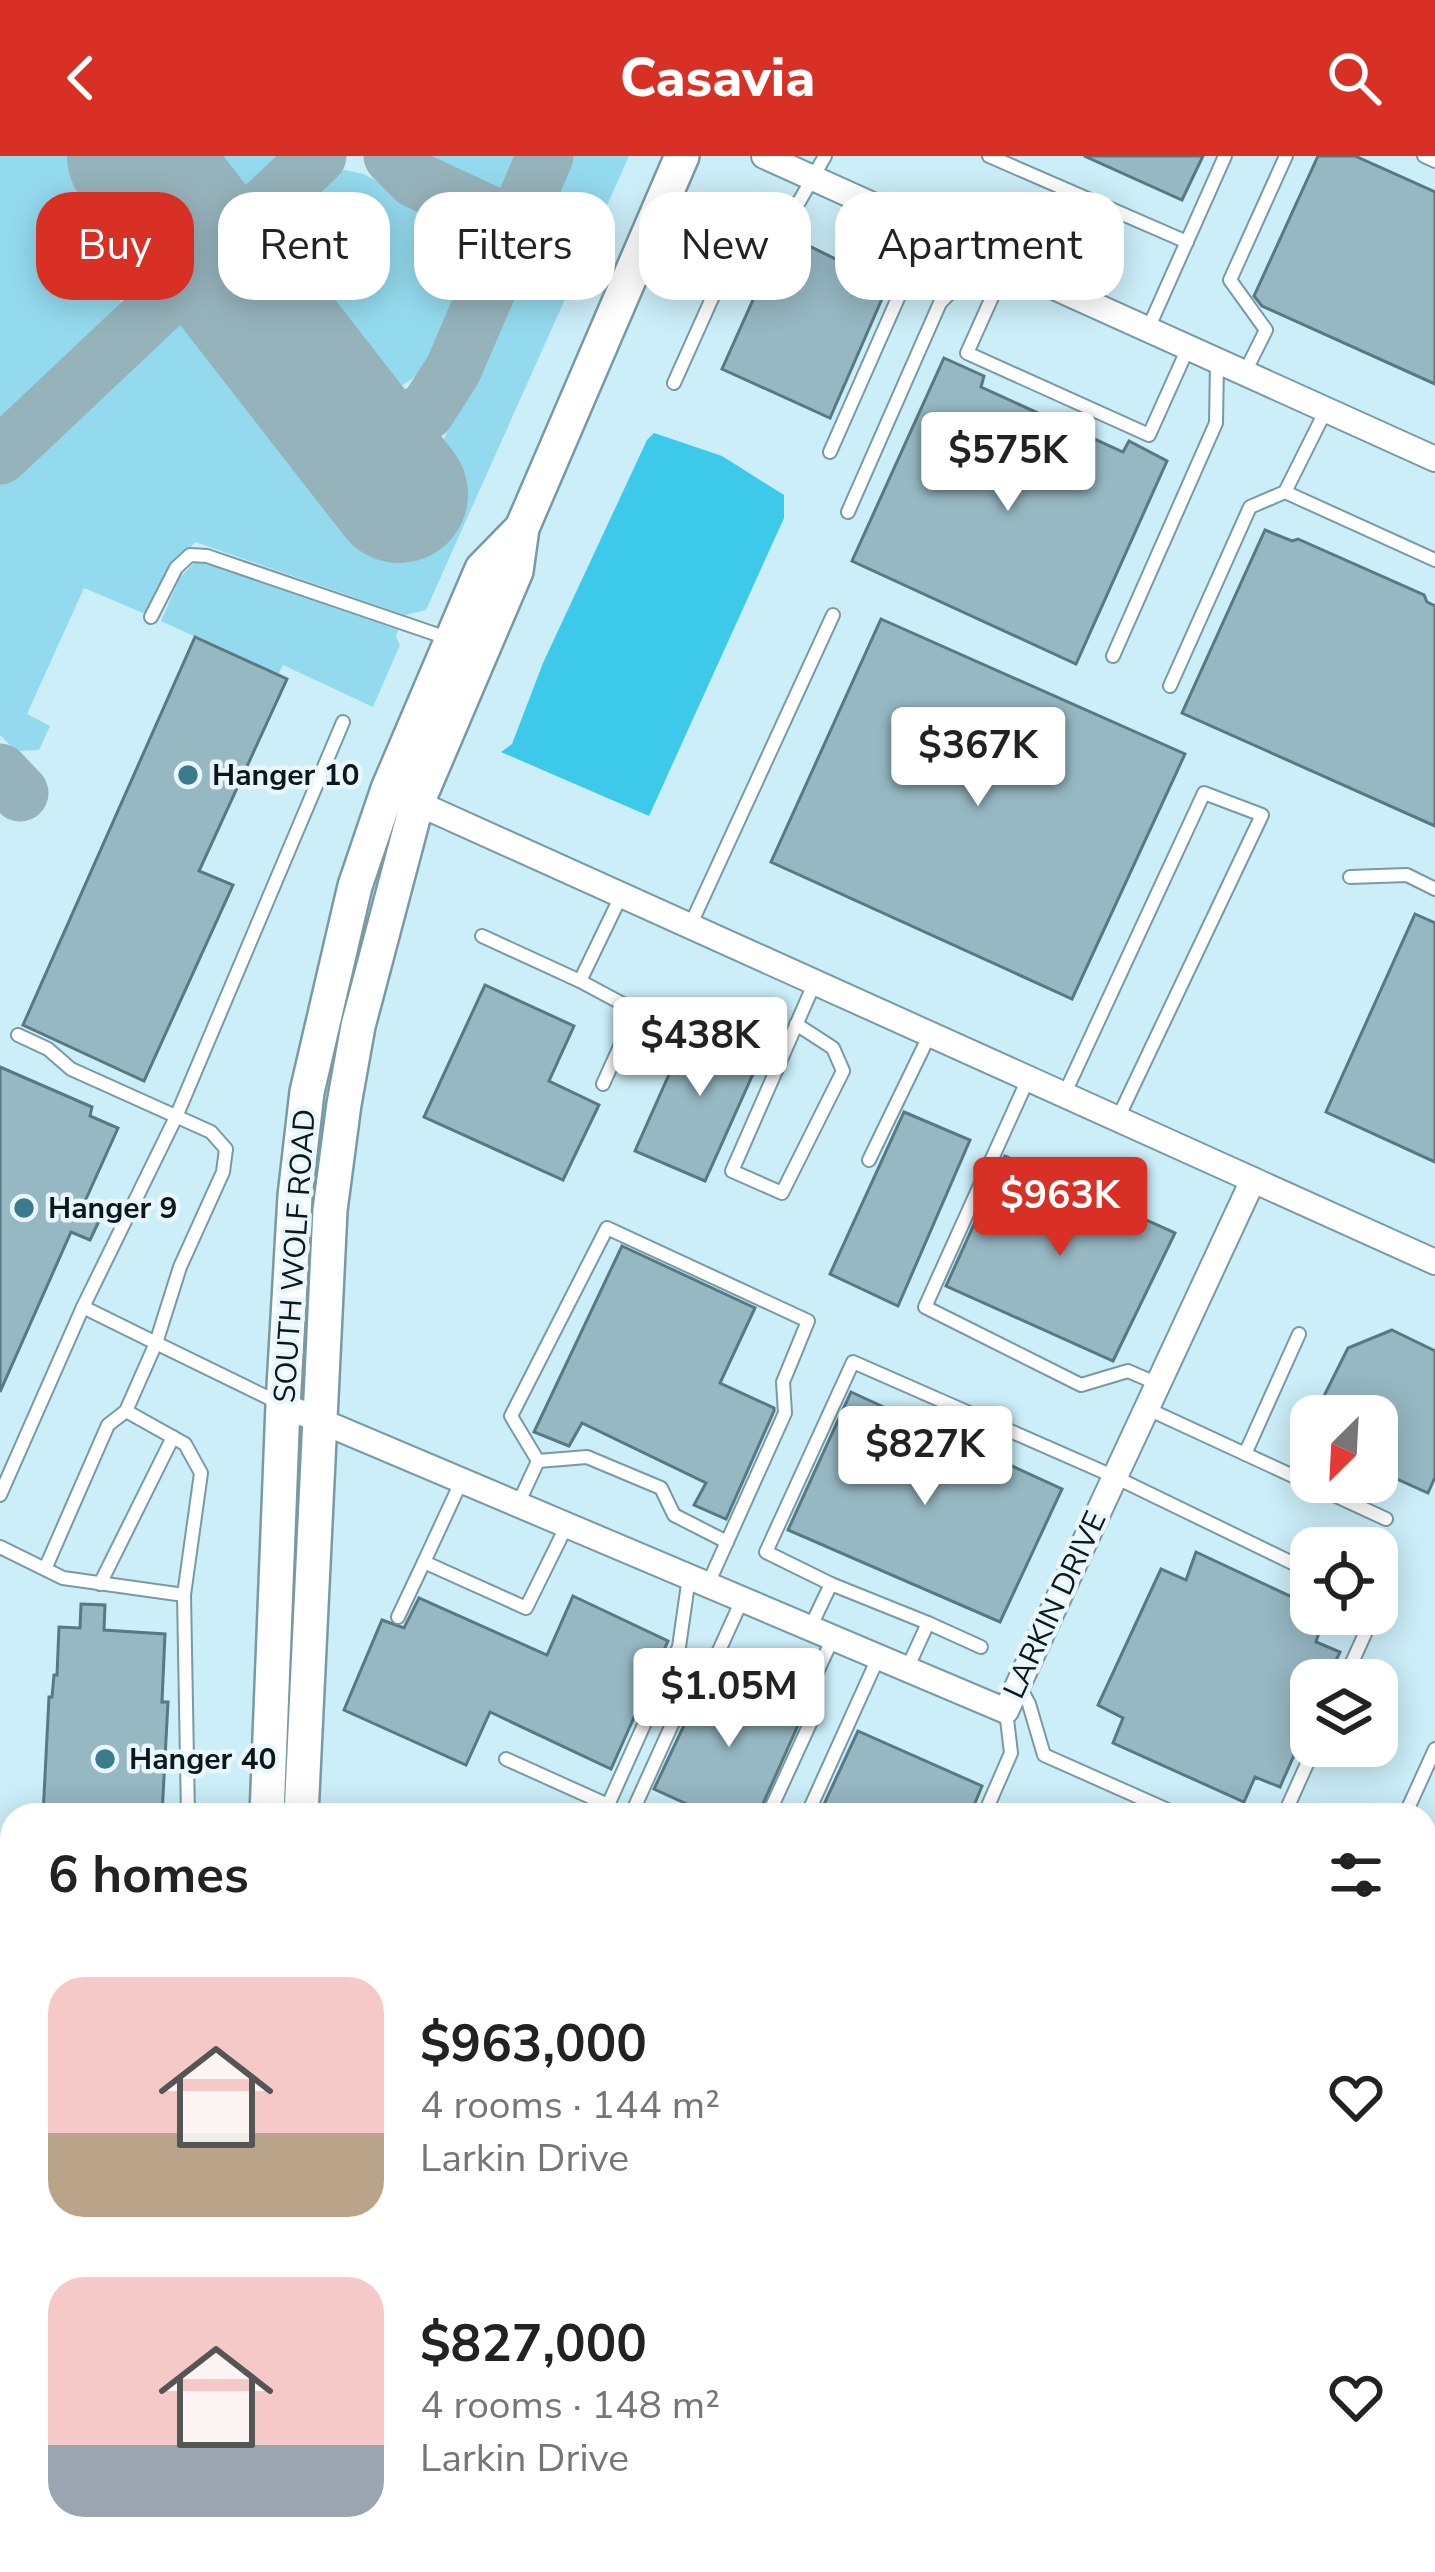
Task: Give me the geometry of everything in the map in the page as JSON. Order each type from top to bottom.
[{"type":"main road","name":"SOUTH WOLF ROAD","points":[[267,1803],[295,1196],[307,1092],[355,886],[516,572],[522,528],[682,156]]},
{"type":"main road","name":"SOUTH WOLF ROAD","points":[[302,1803],[330,1210],[344,1103],[402,796],[482,569],[522,528]]},
{"type":"street","points":[[764,156],[820,167],[860,192]]},
{"type":"street","points":[[1083,300],[1435,459]]},
{"type":"street","points":[[402,796],[1434,1258]]},
{"type":"street","name":"LARKIN DRIVE","points":[[283,1405],[1006,1711],[1253,1180]]},
{"type":"lane","points":[[988,156],[1186,242]]},
{"type":"lane","points":[[1148,329],[1225,156]]},
{"type":"lane","points":[[1244,373],[1266,330],[1230,280],[1286,156]]},
{"type":"lane","points":[[1424,156],[1435,161]]},
{"type":"lane","points":[[674,383],[744,227],[799,202],[820,167]]},
{"type":"lane","points":[[830,452],[898,300]]},
{"type":"lane","points":[[848,512],[944,300]]},
{"type":"lane","points":[[984,300],[967,353],[1149,435],[1188,348]]},
{"type":"lane","points":[[1113,656],[1216,422],[1217,361]]},
{"type":"lane","points":[[1170,686],[1250,507],[1285,492],[1326,410]]},
{"type":"lane","points":[[1285,492],[1435,560]]},
{"type":"lane","points":[[151,617],[176,568],[190,555],[207,556],[454,640]]},
{"type":"lane","points":[[690,926],[833,615]]},
{"type":"lane","points":[[0,1495],[83,1307],[176,1117],[344,722]]},
{"type":"lane","points":[[1064,1095],[1204,793],[1262,815],[1117,1119]]},
{"type":"lane","points":[[1349,877],[1407,875],[1435,889]]},
{"type":"lane","points":[[580,981],[622,895]]},
{"type":"lane","points":[[482,936],[636,1011],[603,1084]]},
{"type":"lane","points":[[796,1024],[833,1048],[843,1071],[782,1193],[732,1171],[796,1024],[815,982]]},
{"type":"lane","points":[[869,1160],[930,1034]]},
{"type":"lane","points":[[18,1035],[48,1049],[71,1069],[211,1132],[226,1149],[223,1172],[181,1267],[156,1343],[126,1411],[109,1425],[45,1569]]},
{"type":"lane","points":[[1028,1079],[925,1307],[1081,1385],[1128,1371],[1158,1384]]},
{"type":"lane","points":[[538,1461],[511,1416],[607,1228],[808,1321],[783,1382],[785,1413],[727,1542],[698,1580],[679,1647],[609,1803]]},
{"type":"lane","points":[[83,1307],[283,1405]]},
{"type":"lane","points":[[1244,1454],[1299,1334]]},
{"type":"lane","points":[[981,1647],[766,1552],[853,1362],[1115,1477],[1290,1562]]},
{"type":"lane","points":[[1147,1408],[1385,1519]]},
{"type":"lane","points":[[126,1411],[185,1444],[201,1472],[184,1595],[188,1803]]},
{"type":"lane","points":[[100,1585],[173,1438]]},
{"type":"lane","points":[[538,1461],[587,1457],[661,1488],[674,1515],[727,1542]]},
{"type":"lane","points":[[518,1504],[538,1461]]},
{"type":"lane","points":[[398,1617],[462,1480]]},
{"type":"lane","points":[[424,1562],[526,1608],[567,1524]]},
{"type":"lane","points":[[0,1547],[63,1578],[184,1595]]},
{"type":"lane","points":[[774,1803],[814,1715],[808,1690],[831,1583]]},
{"type":"lane","points":[[636,1803],[698,1667],[717,1655],[742,1599]]},
{"type":"lane","points":[[907,1669],[928,1623]]},
{"type":"lane","points":[[812,1803],[879,1657]]},
{"type":"lane","points":[[1018,1684],[1044,1755],[1152,1803]]},
{"type":"lane","points":[[989,1803],[1011,1753],[1006,1711]]},
{"type":"lane","points":[[1410,1803],[1435,1749]]},
{"type":"lane","points":[[506,1759],[604,1803]]},
{"type":"lane","points":[[1289,1803],[1306,1767]]},
{"type":"shaded area","points":[[0,156],[92,156],[114,192],[36,192],[36,300],[122,300],[119,308],[71,371],[0,433]]},
{"type":"shaded area","points":[[181,156],[293,156],[262,181],[236,191],[210,184]]},
{"type":"shaded area","points":[[418,156],[522,156],[509,183],[498,192],[459,183]]},
{"type":"shaded area","points":[[568,156],[629,156],[613,192],[552,192]]},
{"type":"shaded area","points":[[345,170],[363,174],[414,199],[414,300],[459,300],[433,354],[416,375],[398,387],[377,388],[353,374],[295,300],[390,300],[390,192],[301,192]]},
{"type":"shaded area","points":[[505,300],[565,300],[426,610],[405,615],[195,542],[143,613],[84,588],[27,714],[50,726],[39,750],[16,751],[0,735],[0,480],[186,304],[210,308],[375,515],[429,473]]},
{"type":"shaded area","points":[[654,433],[722,456],[784,495],[784,518],[649,816],[501,752],[512,744],[543,663]]},
{"type":"shaded area","points":[[197,560],[398,630],[400,645],[373,707],[283,665],[278,675],[161,621],[180,577]]},
{"type":"building","points":[[1084,156],[1203,156],[1182,200]]},
{"type":"building","points":[[1318,156],[1355,156],[1435,192],[1435,384],[1262,306],[1254,296]]},
{"type":"building","points":[[811,247],[835,259],[835,300],[881,300],[830,418],[722,369],[753,300],[811,300]]},
{"type":"building","points":[[944,358],[984,376],[981,387],[1123,452],[1129,441],[1167,461],[1076,664],[852,561]]},
{"type":"building","points":[[1265,530],[1298,539],[1424,595],[1435,606],[1435,826],[1182,713]]},
{"type":"building","points":[[881,619],[1185,754],[1072,999],[771,862]]},
{"type":"building","name":"Hanger 10","points":[[195,637],[287,679],[199,871],[233,885],[144,1081],[23,1025]]},
{"type":"building","points":[[1415,914],[1435,923],[1435,1162],[1326,1112]]},
{"type":"building","points":[[485,985],[574,1026],[549,1081],[599,1105],[563,1180],[424,1117]]},
{"type":"building","points":[[695,1016],[765,1047],[705,1181],[635,1151]]},
{"type":"building","points":[[0,1067],[92,1107],[90,1116],[118,1128],[82,1208],[101,1217],[90,1240],[71,1232],[0,1392]]},
{"type":"building","points":[[904,1112],[970,1140],[898,1306],[830,1274]]},
{"type":"building","points":[[1005,1156],[1175,1233],[1113,1361],[946,1286]]},
{"type":"building","points":[[622,1246],[755,1308],[720,1383],[774,1411],[726,1519],[694,1505],[706,1483],[582,1423],[569,1446],[534,1432]]},
{"type":"building","points":[[1392,1330],[1435,1351],[1435,1477],[1428,1493],[1398,1479],[1398,1395],[1324,1395],[1348,1348]]},
{"type":"building","points":[[851,1392],[1062,1489],[1000,1622],[788,1530]]},
{"type":"building","points":[[1196,1552],[1290,1596],[1290,1635],[1318,1635],[1316,1642],[1340,1652],[1337,1659],[1290,1659],[1290,1764],[1280,1787],[1255,1777],[1244,1802],[1113,1743],[1123,1718],[1098,1705],[1161,1569],[1186,1580]]},
{"type":"building","points":[[573,1596],[668,1641],[611,1769],[490,1712],[466,1765],[344,1710],[382,1620],[404,1628],[419,1598],[547,1655]]},
{"type":"building","name":"Hanger 40","points":[[81,1604],[105,1605],[104,1630],[165,1634],[162,1702],[168,1702],[163,1803],[44,1803],[49,1697],[57,1675],[59,1627],[80,1628]]},
{"type":"building","points":[[709,1672],[803,1714],[763,1803],[685,1803],[654,1789]]},
{"type":"building","points":[[858,1731],[982,1786],[975,1803],[825,1803]]},
{"type":"taxiway","points":[[0,456],[318,156]]},
{"type":"taxiway","points":[[392,156],[416,180],[442,192]]},
{"type":"taxiway","points":[[315,386],[368,423],[389,425],[426,412],[453,370],[545,156]]},
{"type":"taxiway","points":[[194,215],[218,220]]},
{"type":"taxiway","points":[[0,772],[20,793]]},
{"type":"runway","points":[[136,156],[399,494]]},
{"type":"place","name":"Hanger 10","points":[[188,775]]},
{"type":"place","name":"Hanger 9","points":[[24,1208]]},
{"type":"place","name":"Hanger 40","points":[[105,1759]]}]
